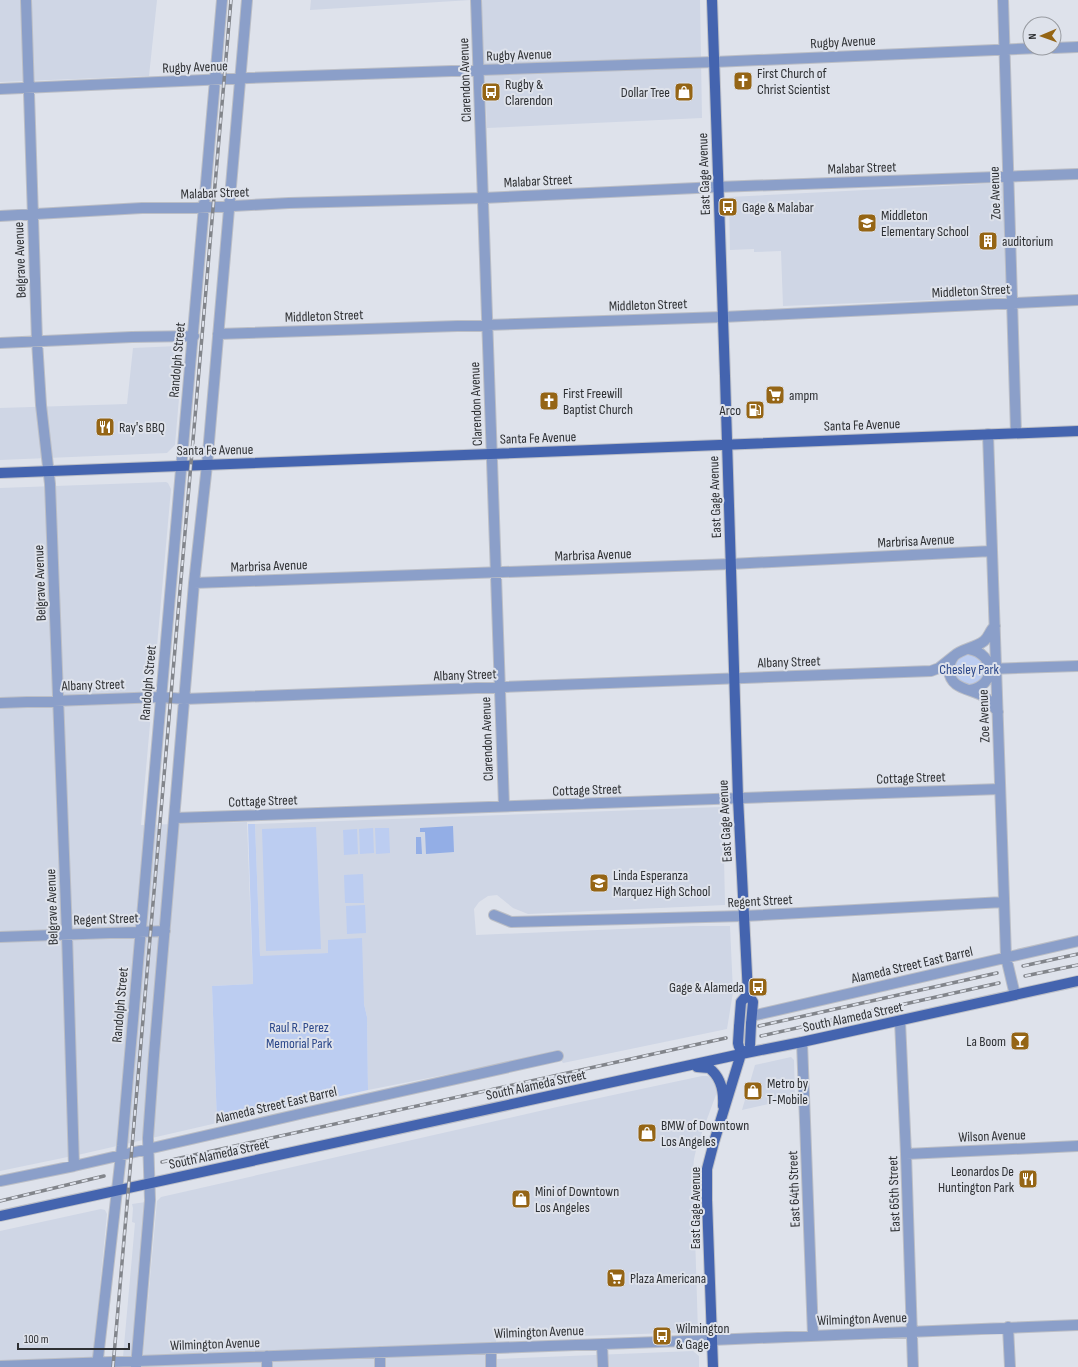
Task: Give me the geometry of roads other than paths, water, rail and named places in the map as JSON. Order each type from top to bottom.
[{"type":"main road","name":"East Gage Avenue","points":[[712,0],[738,798],[748,994],[753,1002],[750,1045],[740,1051]]},
{"type":"main road","name":"Santa Fe Avenue","points":[[0,473],[1078,431]]},
{"type":"main road","name":"South Alameda Street","points":[[0,1216],[685,1067],[740,1051],[802,1042],[1078,981]]},
{"type":"main road","name":"East Gage Avenue","points":[[713,1367],[706,1178],[709,1159],[740,1051],[738,1043],[741,1002],[748,994]]},
{"type":"main road","points":[[685,1067],[709,1068],[715,1073],[720,1080],[722,1088],[722,1115]]},
{"type":"street","name":"Belgrave Avenue","points":[[26,0],[37,341],[41,405],[50,484],[74,1166]]},
{"type":"street","name":"Randolph Street","points":[[97,1365],[121,1155],[181,465],[194,336],[203,208],[222,0]]},
{"type":"street","points":[[136,1364],[150,1200],[148,1138],[153,1062],[194,582],[207,465],[247,0]]},
{"type":"street","name":"Clarendon Avenue","points":[[476,0],[504,806]]},
{"type":"street","name":"Zoe Avenue","points":[[1002,0],[1005,49],[1016,433]]},
{"type":"street","points":[[1062,48],[1078,47]]},
{"type":"street","name":"Rugby Avenue","points":[[0,89],[714,62],[1022,49]]},
{"type":"street","name":"Malabar Street","points":[[0,216],[142,208],[203,208],[289,203],[483,198],[718,187],[1078,174]]},
{"type":"street","name":"Middleton Street","points":[[218,334],[723,317],[1078,300]]},
{"type":"street","points":[[0,343],[132,337],[194,336]]},
{"type":"street","name":"Zoe Avenue","points":[[988,434],[995,626],[993,669],[998,712],[1006,957],[1015,995]]},
{"type":"street","name":"Marbrisa Avenue","points":[[194,582],[731,564],[992,551]]},
{"type":"street","name":"Albany Street","points":[[931,671],[939,668],[959,652],[969,649],[985,640],[995,626]]},
{"type":"street","points":[[969,649],[977,651],[983,655],[993,669]]},
{"type":"street","points":[[954,656],[949,669],[955,684]]},
{"type":"street","points":[[993,669],[1078,666]]},
{"type":"street","points":[[970,690],[978,688],[984,683],[993,669]]},
{"type":"street","name":"Albany Street","points":[[0,703],[161,697],[184,699],[931,671],[941,674],[962,688],[970,690],[986,698],[998,712]]},
{"type":"street","name":"Cottage Street","points":[[175,818],[1000,789]]},
{"type":"street","name":"Regent Street","points":[[494,915],[511,922],[744,916],[1004,902]]},
{"type":"street","name":"Regent Street","points":[[0,937],[165,931]]},
{"type":"street","name":"Alameda Street East Barrel","points":[[752,1020],[1006,957],[1078,941]]},
{"type":"street","name":"East 65th Street","points":[[900,1021],[906,1154],[912,1367]]},
{"type":"street","name":"East 64th Street","points":[[802,1042],[814,1335]]},
{"type":"street","name":"Alameda Street East Barrel","points":[[0,1181],[74,1166],[558,1056]]},
{"type":"street","name":"Wilson Avenue","points":[[906,1154],[1078,1146]]},
{"type":"street","name":"Wilmington Avenue","points":[[0,1366],[136,1364],[267,1356],[1078,1325]]},
{"type":"street","points":[[1008,1327],[1010,1367]]},
{"type":"street","points":[[602,1344],[602,1367]]},
{"type":"street","points":[[490,1348],[491,1367]]},
{"type":"street","points":[[380,1352],[380,1367]]},
{"type":"street","points":[[267,1356],[268,1367]]},
{"type":"railway","points":[[113,1367],[231,0]]},
{"type":"railway","points":[[1023,966],[1078,954]]},
{"type":"railway","points":[[1025,976],[1078,965]]},
{"type":"railway","points":[[759,1026],[997,973]]},
{"type":"railway","points":[[761,1036],[999,983]]},
{"type":"railway","points":[[162,1162],[726,1038]]},
{"type":"railway","points":[[0,1201],[104,1176]]},
{"type":"place","name":"First Church of Christ Scientist","points":[[743,81]]},
{"type":"place","name":"Rugby & Clarendon","points":[[491,92]]},
{"type":"place","name":"Dollar Tree","points":[[684,92]]},
{"type":"place","name":"Gage & Malabar","points":[[728,207]]},
{"type":"place","name":"Middleton Elementary School","points":[[867,223]]},
{"type":"place","name":"auditorium","points":[[988,241]]},
{"type":"place","name":"ampm","points":[[775,395]]},
{"type":"place","name":"First Freewill Baptist Church","points":[[549,401]]},
{"type":"place","name":"Arco","points":[[755,410]]},
{"type":"place","name":"Ray's BBQ","points":[[105,427]]},
{"type":"place","name":"Linda Esperanza Marquez High School","points":[[599,883]]},
{"type":"place","name":"Gage & Alameda","points":[[758,987]]},
{"type":"place","name":"La Boom","points":[[1020,1041]]},
{"type":"place","name":"Metro by T-Mobile","points":[[753,1091]]},
{"type":"place","name":"BMW of Downtown Los Angeles","points":[[647,1133]]},
{"type":"place","name":"Leonardos De Huntington Park","points":[[1028,1179]]},
{"type":"place","name":"Mini of Downtown Los Angeles","points":[[521,1199]]},
{"type":"place","name":"Plaza Americana","points":[[616,1278]]},
{"type":"place","name":"Wilmington & Gage","points":[[662,1336]]},
{"type":"park label","name":"Chesley Park","points":[[969,669]]},
{"type":"park label","name":"Raul R. Perez Memorial Park","points":[[299,1036]]}]
